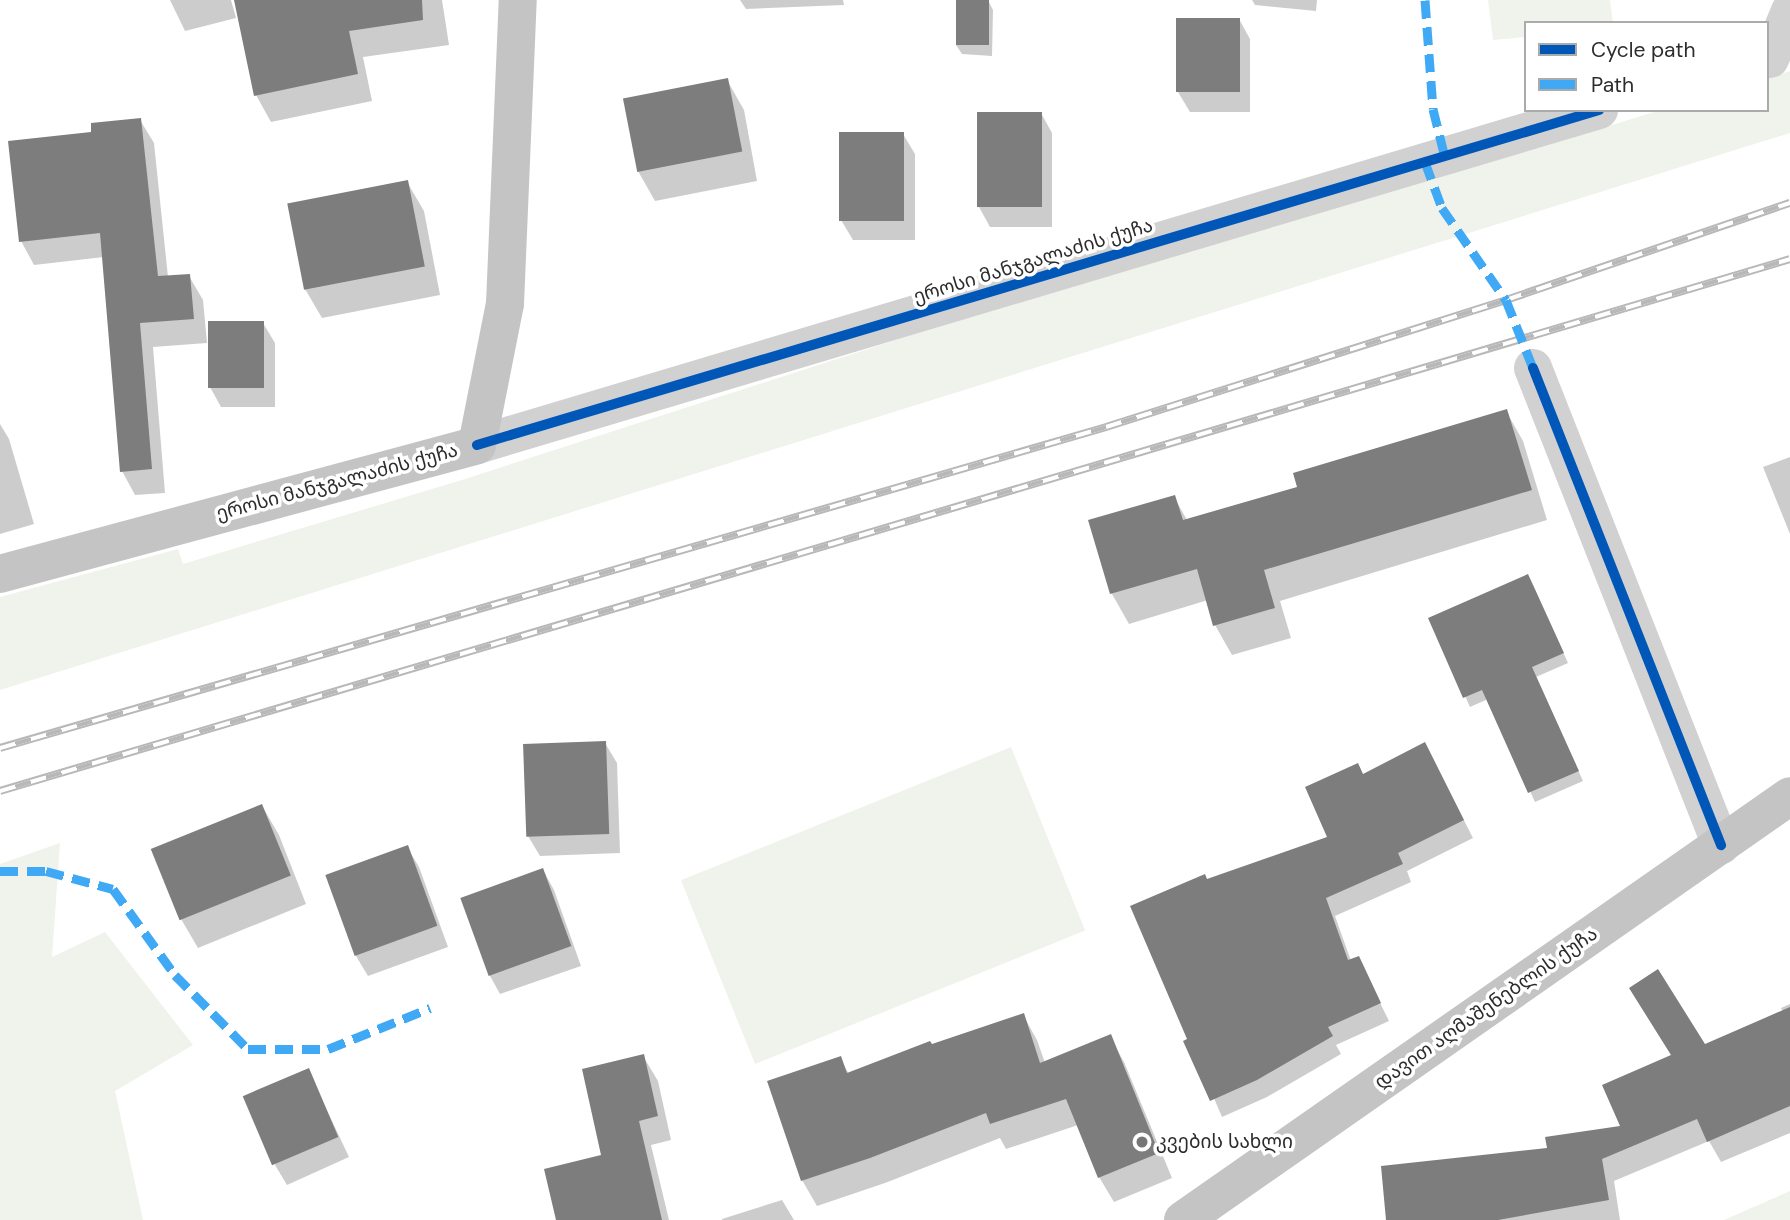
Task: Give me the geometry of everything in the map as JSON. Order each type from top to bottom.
[{"type":"main road","points":[[477,445],[505,304],[518,0]]},
{"type":"main road","name":"ეროსი მანჯგალაძის ქუჩა","points":[[0,574],[477,445]]},
{"type":"main road","name":"დავით აღმაშენებლის ქუჩა","points":[[1183,1220],[1790,796]]},
{"type":"street","points":[[1776,57],[1790,11]]},
{"type":"street","name":"ეროსი მანჯგალაძის ქუჩა","points":[[477,445],[1592,112]]},
{"type":"street","points":[[1533,368],[1721,845]]},
{"type":"shaded area","points":[[1488,0],[1610,0],[1613,21],[1524,21],[1524,37],[1493,40]]},
{"type":"shaded area","points":[[1790,71],[1790,133],[0,690],[0,597],[178,549],[183,564],[465,479],[1249,226],[1434,179],[1654,112],[1769,112],[1769,77]]},
{"type":"shaded area","points":[[1011,747],[1085,931],[755,1064],[681,880]]},
{"type":"shaded area","points":[[60,843],[52,957],[105,932],[193,1045],[115,1091],[143,1220],[0,1220],[0,864]]},
{"type":"shaded area","points":[[1790,1191],[1790,1220],[1724,1220]]},
{"type":"building","points":[[234,0],[422,0],[423,20],[349,31],[358,74],[254,96]]},
{"type":"building","points":[[956,0],[989,0],[989,45],[956,45]]},
{"type":"building","points":[[1176,18],[1240,18],[1240,92],[1176,92]]},
{"type":"building","points":[[728,78],[742,152],[637,172],[623,98]]},
{"type":"building","points":[[977,112],[1042,112],[1042,207],[977,207]]},
{"type":"building","points":[[141,118],[158,276],[190,274],[194,319],[140,323],[152,469],[120,472],[100,233],[19,242],[8,141],[91,132],[91,123]]},
{"type":"building","points":[[839,132],[904,132],[904,221],[839,221]]},
{"type":"building","points":[[408,180],[425,266],[304,290],[287,203]]},
{"type":"building","points":[[208,321],[264,321],[264,388],[208,388]]},
{"type":"building","points":[[1507,409],[1532,490],[1264,570],[1275,608],[1213,626],[1197,569],[1110,594],[1088,520],[1175,495],[1183,520],[1297,487],[1293,473]]},
{"type":"building","points":[[1528,574],[1564,653],[1532,667],[1579,771],[1528,793],[1482,690],[1463,698],[1428,618]]},
{"type":"building","points":[[606,741],[609,834],[526,837],[523,744]]},
{"type":"building","points":[[1425,742],[1464,820],[1398,853],[1403,864],[1326,898],[1348,960],[1359,956],[1381,1003],[1328,1027],[1333,1036],[1257,1080],[1210,1101],[1183,1041],[1187,1039],[1130,906],[1205,874],[1207,879],[1327,837],[1305,787],[1358,763],[1363,774]]},
{"type":"building","points":[[262,804],[291,875],[180,920],[151,849]]},
{"type":"building","points":[[408,845],[437,926],[355,956],[325,875]]},
{"type":"building","points":[[543,868],[571,946],[489,976],[460,898]]},
{"type":"building","points":[[1658,969],[1705,1044],[1790,1007],[1790,1106],[1707,1142],[1697,1119],[1602,1159],[1609,1200],[1498,1220],[1386,1220],[1381,1166],[1547,1148],[1545,1137],[1620,1126],[1602,1085],[1671,1055],[1629,988]]},
{"type":"building","points":[[1024,1013],[1040,1063],[1111,1034],[1159,1153],[1098,1178],[1066,1099],[990,1124],[986,1113],[870,1158],[801,1181],[767,1081],[841,1056],[847,1073],[930,1041],[932,1044]]},
{"type":"building","points":[[644,1054],[658,1116],[639,1121],[662,1220],[556,1220],[544,1169],[601,1155],[582,1069]]},
{"type":"building","points":[[309,1068],[338,1137],[272,1165],[243,1096]]},
{"type":"railway","points":[[0,748],[1106,427],[1506,300],[1790,203]]},
{"type":"railway","points":[[0,791],[1790,259]]},
{"type":"marked path","points":[[1425,0],[1433,109],[1445,157]]},
{"type":"marked path","points":[[1425,162],[1442,208],[1506,300],[1533,368]]},
{"type":"marked path","points":[[0,871],[46,871],[113,889],[175,975],[248,1049],[328,1049],[430,1008]]},
{"type":"cycle path","points":[[477,445],[1592,112]]},
{"type":"cycle path","points":[[1533,368],[1721,845]]},
{"type":"place","name":"კვების სახლი","points":[[1142,1142]]}]
